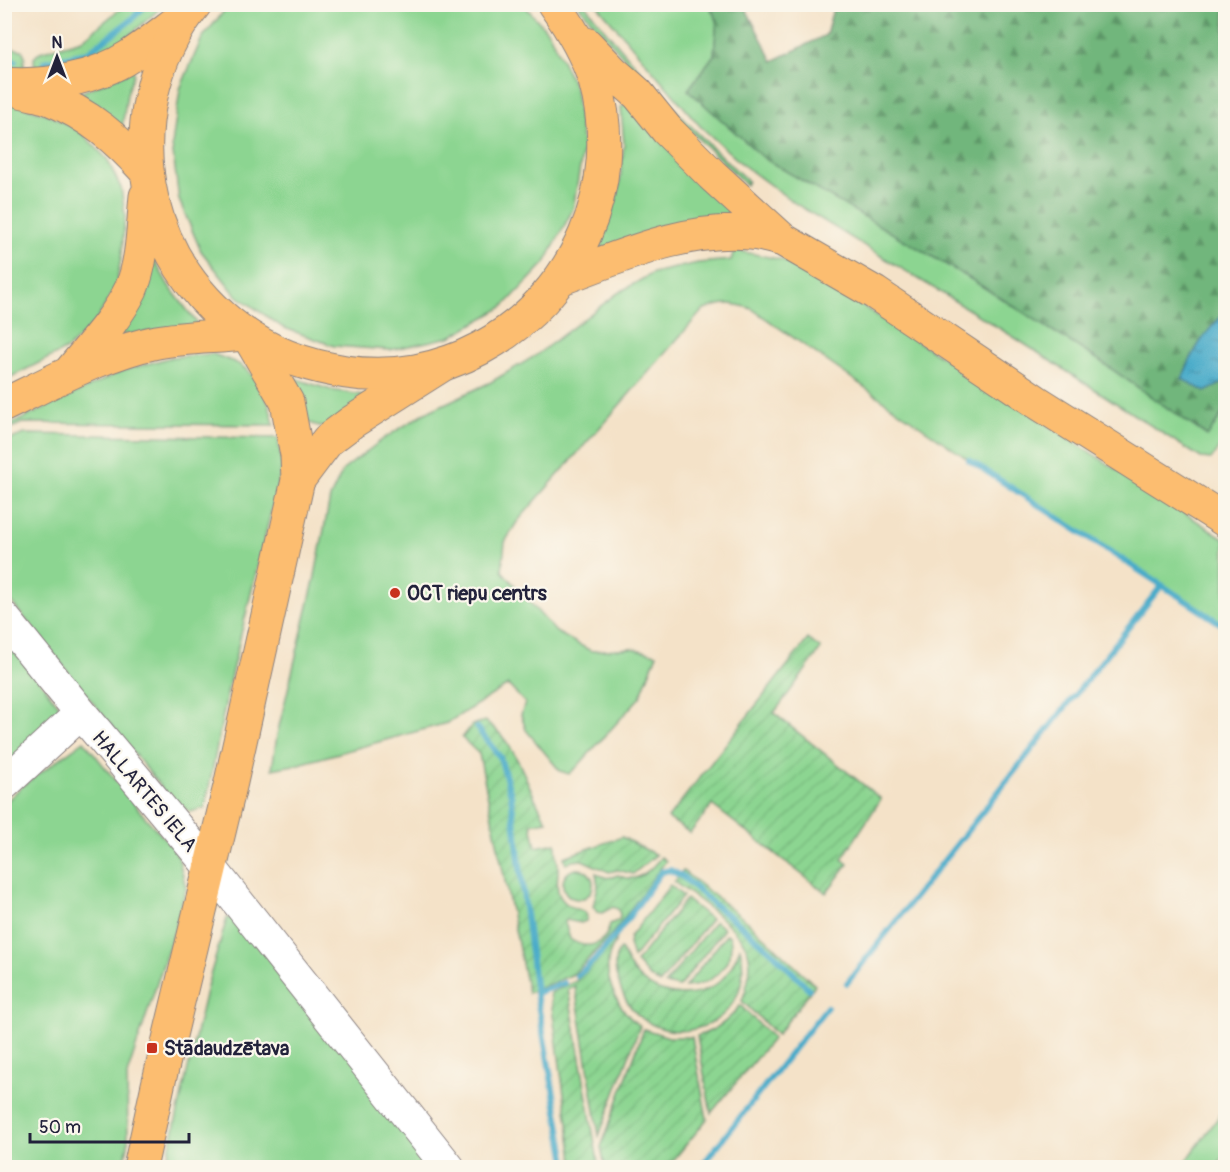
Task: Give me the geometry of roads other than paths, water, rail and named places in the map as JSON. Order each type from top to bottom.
[{"type":"main road","points":[[4,85],[44,85],[88,75],[129,57],[191,9]]},
{"type":"main road","points":[[69,374],[111,321],[131,287],[141,249],[147,176],[145,139],[149,106],[154,84],[170,43],[191,9]]},
{"type":"main road","points":[[4,85],[47,98],[100,125],[126,148],[147,176],[156,216],[171,250],[190,282],[215,310],[246,336],[284,356],[332,370],[362,375],[402,373],[442,365],[470,354],[504,334],[543,302],[562,278],[577,253],[598,198],[603,149],[601,110],[584,53],[562,16]]},
{"type":"main road","points":[[562,16],[613,72],[638,94],[667,130],[783,240],[875,293],[1037,402],[1226,521]]},
{"type":"main road","points":[[562,278],[639,248],[698,235],[730,232],[753,233],[783,240]]},
{"type":"main road","points":[[4,405],[69,374],[145,345],[183,339],[246,336]]},
{"type":"main road","points":[[140,1167],[298,480],[297,454],[287,402],[246,336]]},
{"type":"main road","points":[[298,480],[328,440],[351,422],[442,365]]},
{"type":"street","name":"HALLARTES IELA","points":[[4,618],[81,714],[210,867],[449,1167]]},
{"type":"street","name":"HALLARTES IELA","points":[[4,784],[81,714]]},
{"type":"water","points":[[1225,313],[1225,382],[1205,392],[1182,379],[1199,343]]},
{"type":"waterway","points":[[44,62],[87,53],[131,20],[147,4]]},
{"type":"waterway","points":[[4,59],[15,61]]},
{"type":"waterway","points":[[969,460],[1226,627]]},
{"type":"waterway","points":[[847,983],[1162,585]]},
{"type":"waterway","points":[[477,728],[500,757],[511,795],[536,993],[567,1168]]},
{"type":"waterway","points":[[577,976],[611,941],[661,872],[670,870],[683,877],[772,952],[809,989]]},
{"type":"waterway","points":[[536,993],[564,983]]},
{"type":"waterway","points":[[700,1168],[827,1007]]},
{"type":"place","name":"OCT riepu centrs","points":[[395,593]]},
{"type":"place","name":"Stādaudzētava","points":[[152,1048]]}]
